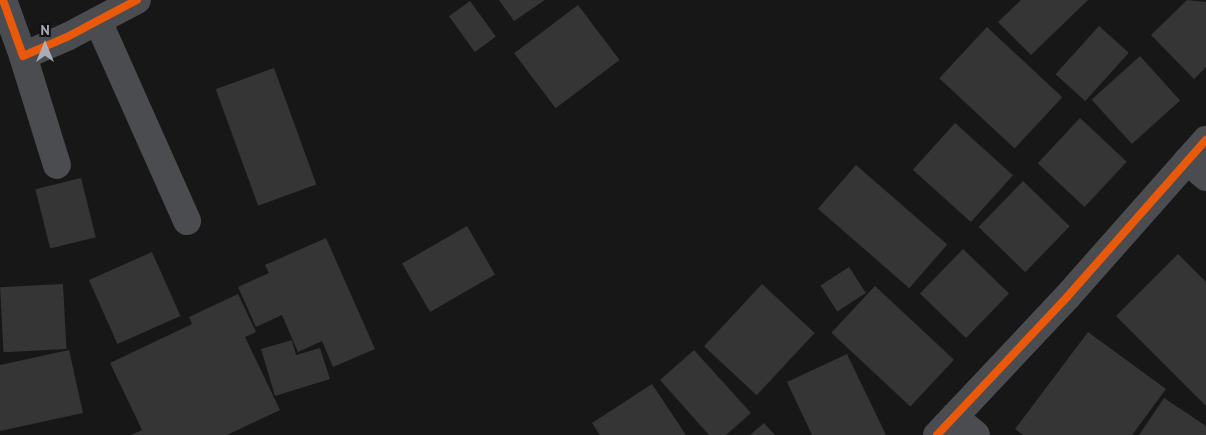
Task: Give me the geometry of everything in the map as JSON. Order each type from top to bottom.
[{"type":"street","points":[[3,0],[23,56],[57,166]]},
{"type":"street","points":[[23,56],[98,21],[137,0]]},
{"type":"street","points":[[98,21],[187,221]]},
{"type":"street","points":[[976,435],[946,426],[1067,297],[1196,169],[1206,140]]},
{"type":"building","points":[[499,0],[545,0],[514,21]]},
{"type":"building","points":[[1021,0],[1088,0],[1031,55],[998,22]]},
{"type":"building","points":[[1187,0],[1206,2],[1206,67],[1194,79],[1151,35]]},
{"type":"building","points":[[470,1],[496,37],[475,52],[449,16]]},
{"type":"building","points":[[578,5],[620,60],[556,108],[514,53]]},
{"type":"building","points":[[1099,26],[1129,53],[1085,101],[1056,74]]},
{"type":"building","points":[[987,27],[1062,97],[1015,148],[939,78]]},
{"type":"building","points":[[1140,56],[1180,101],[1132,144],[1092,99]]},
{"type":"building","points":[[274,68],[316,185],[258,206],[216,89]]},
{"type":"building","points":[[1080,118],[1127,162],[1085,207],[1038,163]]},
{"type":"building","points":[[955,123],[1013,175],[971,222],[913,170]]},
{"type":"building","points":[[856,165],[947,244],[909,288],[818,209]]},
{"type":"building","points":[[81,178],[96,237],[50,249],[35,189]]},
{"type":"building","points":[[1023,181],[1070,226],[1025,272],[979,227]]},
{"type":"building","points":[[467,226],[495,274],[430,312],[402,264]]},
{"type":"building","points":[[326,238],[375,349],[333,367],[322,341],[298,352],[282,315],[256,327],[238,287],[269,273],[265,265]]},
{"type":"building","points":[[963,249],[1009,293],[966,338],[920,294]]},
{"type":"building","points":[[152,252],[180,316],[117,344],[89,280]]},
{"type":"building","points":[[1178,254],[1206,282],[1206,406],[1116,316]]},
{"type":"building","points":[[849,267],[866,293],[837,312],[820,286]]},
{"type":"building","points":[[63,284],[66,349],[3,352],[0,287]]},
{"type":"building","points":[[762,284],[815,333],[757,395],[704,346]]},
{"type":"building","points":[[875,286],[954,360],[910,406],[831,333]]},
{"type":"building","points":[[238,294],[256,332],[245,337],[280,410],[227,435],[131,435],[142,430],[110,363],[192,324],[189,317]]},
{"type":"building","points":[[1088,332],[1166,389],[1132,435],[1023,435],[1015,429]]},
{"type":"building","points":[[292,340],[296,355],[320,348],[330,379],[275,396],[261,349]]},
{"type":"building","points":[[69,350],[83,413],[0,431],[0,365]]},
{"type":"building","points":[[694,350],[751,413],[726,435],[709,435],[660,380]]},
{"type":"building","points":[[847,354],[886,435],[812,435],[787,382]]},
{"type":"building","points":[[652,384],[686,435],[600,435],[592,423]]},
{"type":"building","points":[[1164,398],[1206,426],[1206,435],[1139,435]]},
{"type":"building","points":[[764,423],[775,435],[750,435]]},
{"type":"cycle path","points":[[3,0],[23,56],[67,37],[137,0]]},
{"type":"cycle path","points":[[937,435],[1067,297],[1206,140]]}]
